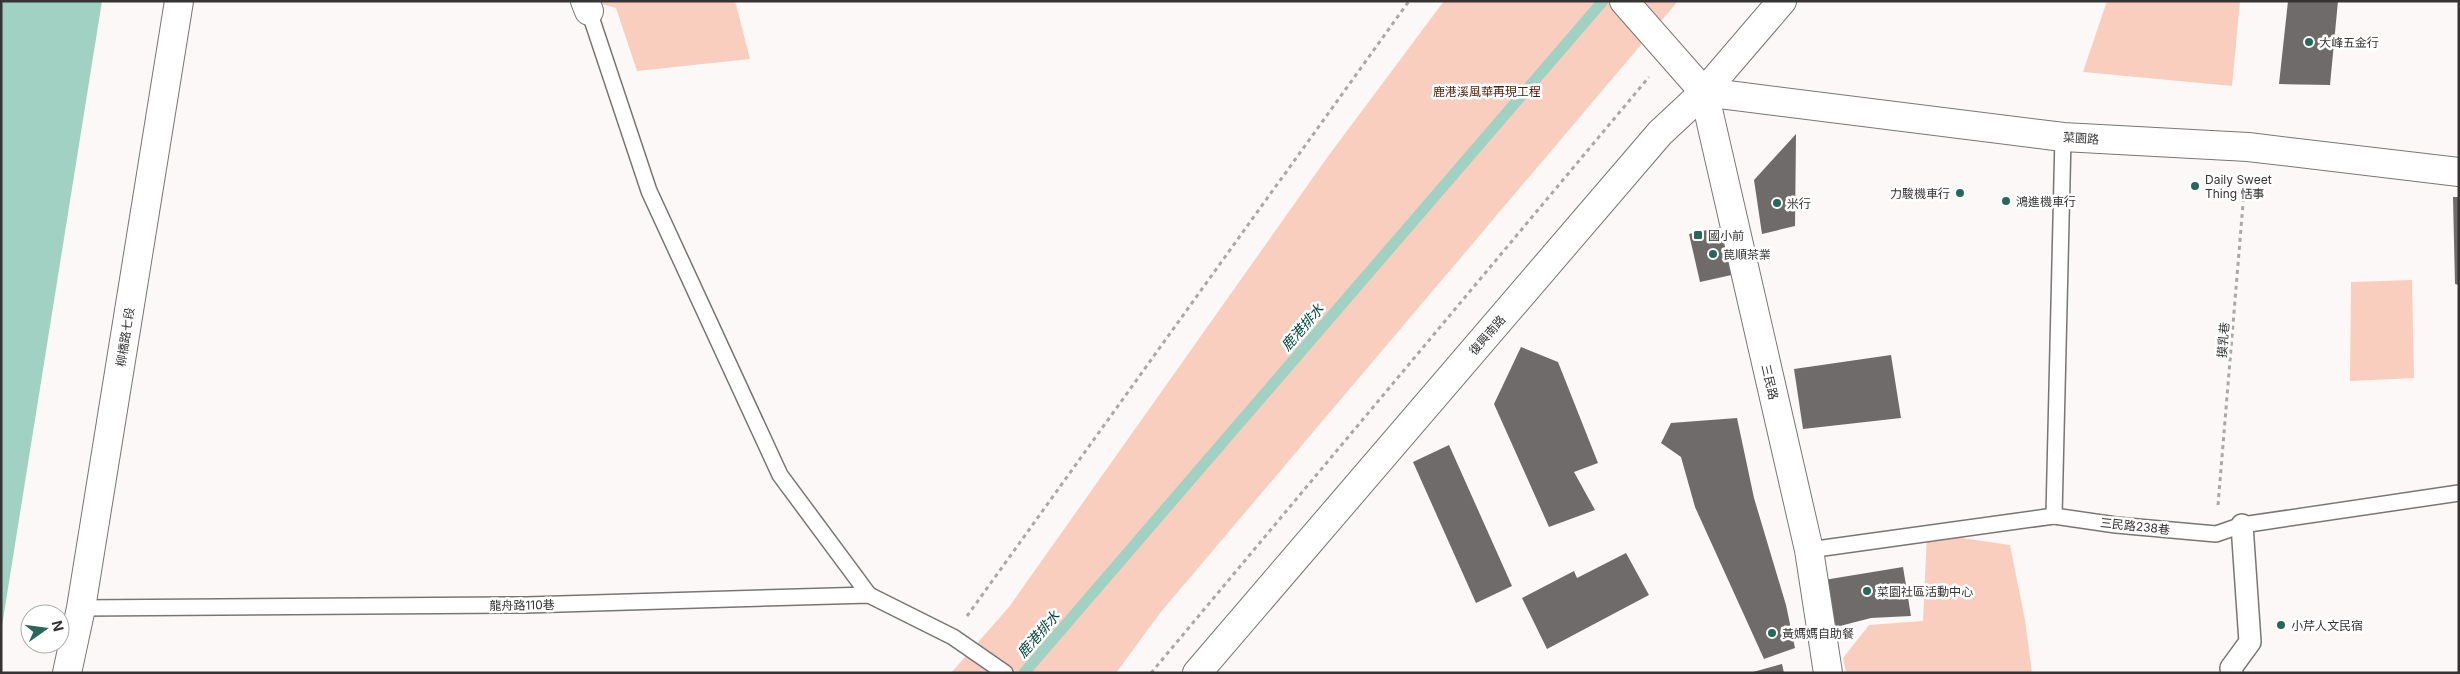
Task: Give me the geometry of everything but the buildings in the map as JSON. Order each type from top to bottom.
[{"type":"street","name":"柳橋路七段","points":[[67,673],[81,608],[179,1]]},
{"type":"street","name":"復興南路","points":[[1197,673],[1660,133],[1704,92],[1782,1]]},
{"type":"street","points":[[1628,5],[1704,92]]},
{"type":"street","name":"菜園路","points":[[1704,92],[2063,137],[2248,147],[2459,172]]},
{"type":"street","name":"三民路","points":[[1704,92],[1809,550],[1828,673]]},
{"type":"street","points":[[2232,673],[2231,668],[2250,642],[2242,525]]},
{"type":"lane","points":[[587,6],[649,191],[780,475],[869,595]]},
{"type":"lane","points":[[2054,516],[2063,137]]},
{"type":"lane","name":"三民路238巷","points":[[1809,550],[2054,516],[2116,525],[2216,534],[2242,525],[2459,493]]},
{"type":"lane","name":"龍舟路110巷","points":[[81,608],[526,605],[869,595],[953,637],[1005,673]]},
{"type":"path","points":[[965,618],[1409,1]]},
{"type":"path","points":[[1151,673],[1651,75]]},
{"type":"path","name":"摸乳巷","points":[[2216,534],[2248,147]]},
{"type":"green space","points":[[590,1],[735,1],[750,59],[637,71],[616,8]]},
{"type":"green space","name":"鹿港溪風華再現工程","points":[[1444,1],[1678,1],[1160,613],[1116,673],[951,673],[1009,607],[1329,155]]},
{"type":"green space","points":[[2107,1],[2240,1],[2232,86],[2083,72]]},
{"type":"green space","points":[[2412,280],[2414,378],[2350,381],[2351,282]]},
{"type":"green space","points":[[1927,533],[2010,545],[2025,620],[2032,673],[1846,673],[1843,658],[1869,625],[1923,621]]},
{"type":"shaded area","points":[[1,1],[102,1],[1,632]]},
{"type":"waterway","name":"鹿港排水","points":[[1024,673],[1603,1]]},
{"type":"place","name":"大峰五金行","points":[[2309,42]]},
{"type":"place","name":"Daily Sweet Thing 恬事","points":[[2195,186]]},
{"type":"place","name":"力駿機車行","points":[[1960,193]]},
{"type":"place","name":"鴻進機車行","points":[[2006,201]]},
{"type":"place","name":"米行","points":[[1777,203]]},
{"type":"place","name":"國小前","points":[[1698,235]]},
{"type":"place","name":"苠順茶業","points":[[1713,254]]},
{"type":"place","name":"菜園社區活動中心","points":[[1867,591]]},
{"type":"place","name":"小芹人文民宿","points":[[2281,625]]},
{"type":"place","name":"黃媽媽自助餐","points":[[1772,633]]}]
